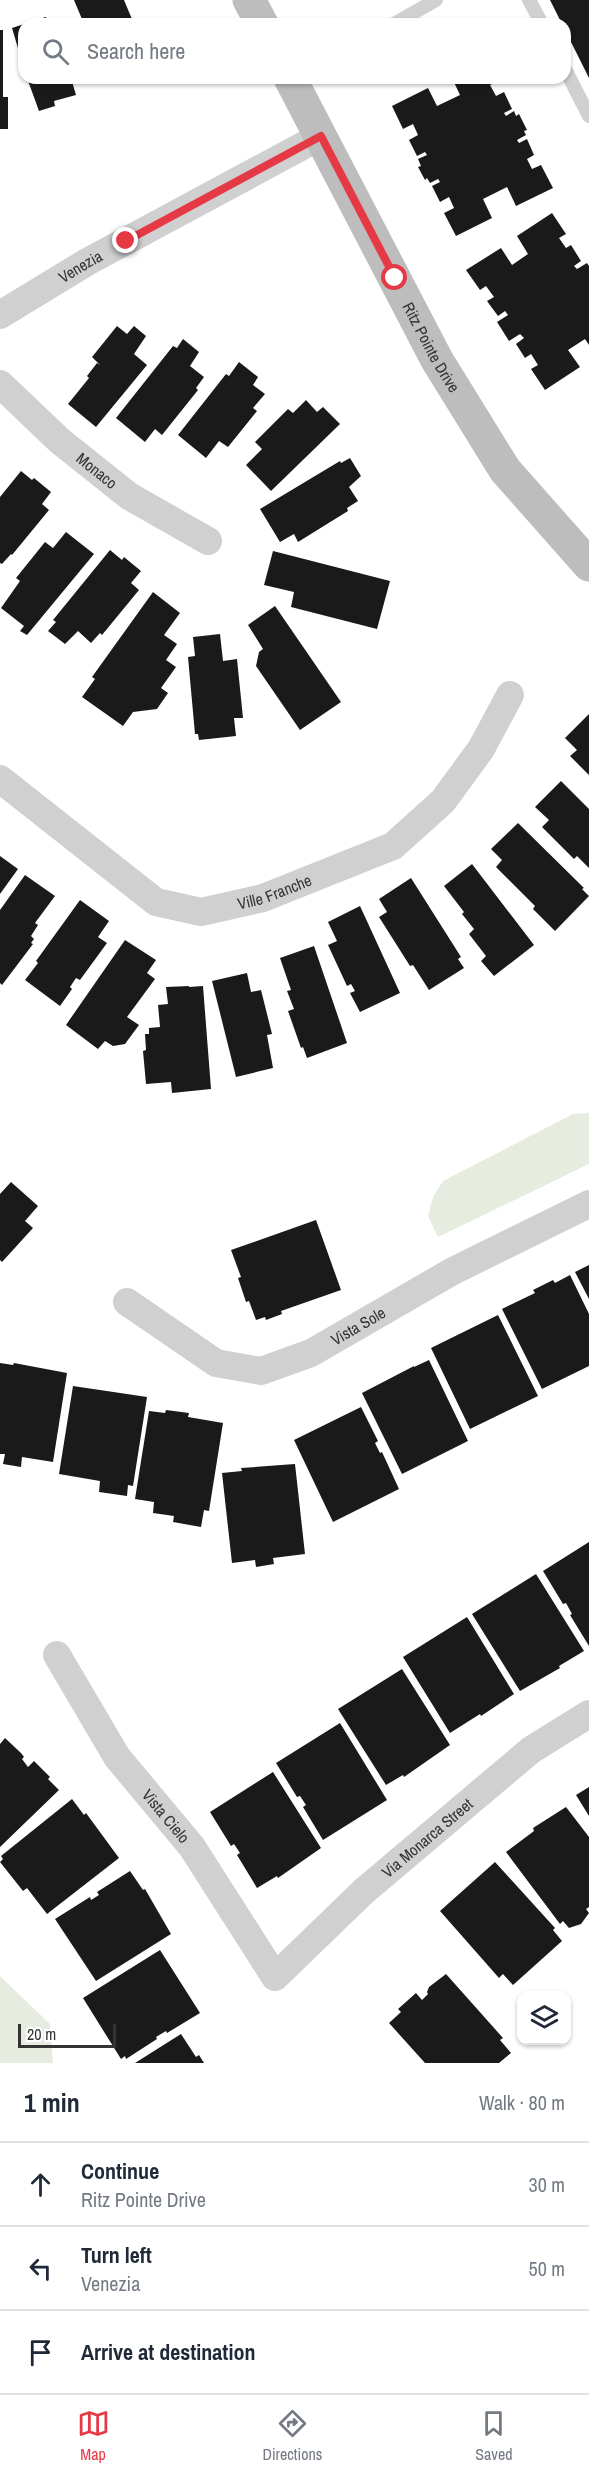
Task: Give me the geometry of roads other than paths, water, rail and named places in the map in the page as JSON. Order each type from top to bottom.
[{"type":"street","points":[[249,0],[259,18]]},
{"type":"street","name":"Ritz Pointe Drive","points":[[293,84],[437,360],[505,470],[589,565]]},
{"type":"street","name":"Venezia","points":[[0,315],[87,262],[321,136]]},
{"type":"street","name":"Monaco","points":[[0,384],[60,441],[129,496],[208,541]]},
{"type":"street","name":"Ville Franche","points":[[0,779],[156,902],[201,912],[263,898],[393,846],[443,801],[482,749],[510,694]]},
{"type":"street","name":"Vista Sole","points":[[127,1302],[216,1363],[261,1371],[311,1353],[453,1271],[589,1204]]},
{"type":"street","name":"Vista Cielo","points":[[57,1655],[117,1757],[192,1847],[275,1977]]},
{"type":"street","name":"Via Monarca Street","points":[[275,1977],[364,1891],[523,1757],[589,1714]]},
{"type":"lane","points":[[404,18],[436,0]]},
{"type":"lane","points":[[529,0],[539,18]]},
{"type":"lane","points":[[571,81],[589,116]]}]
